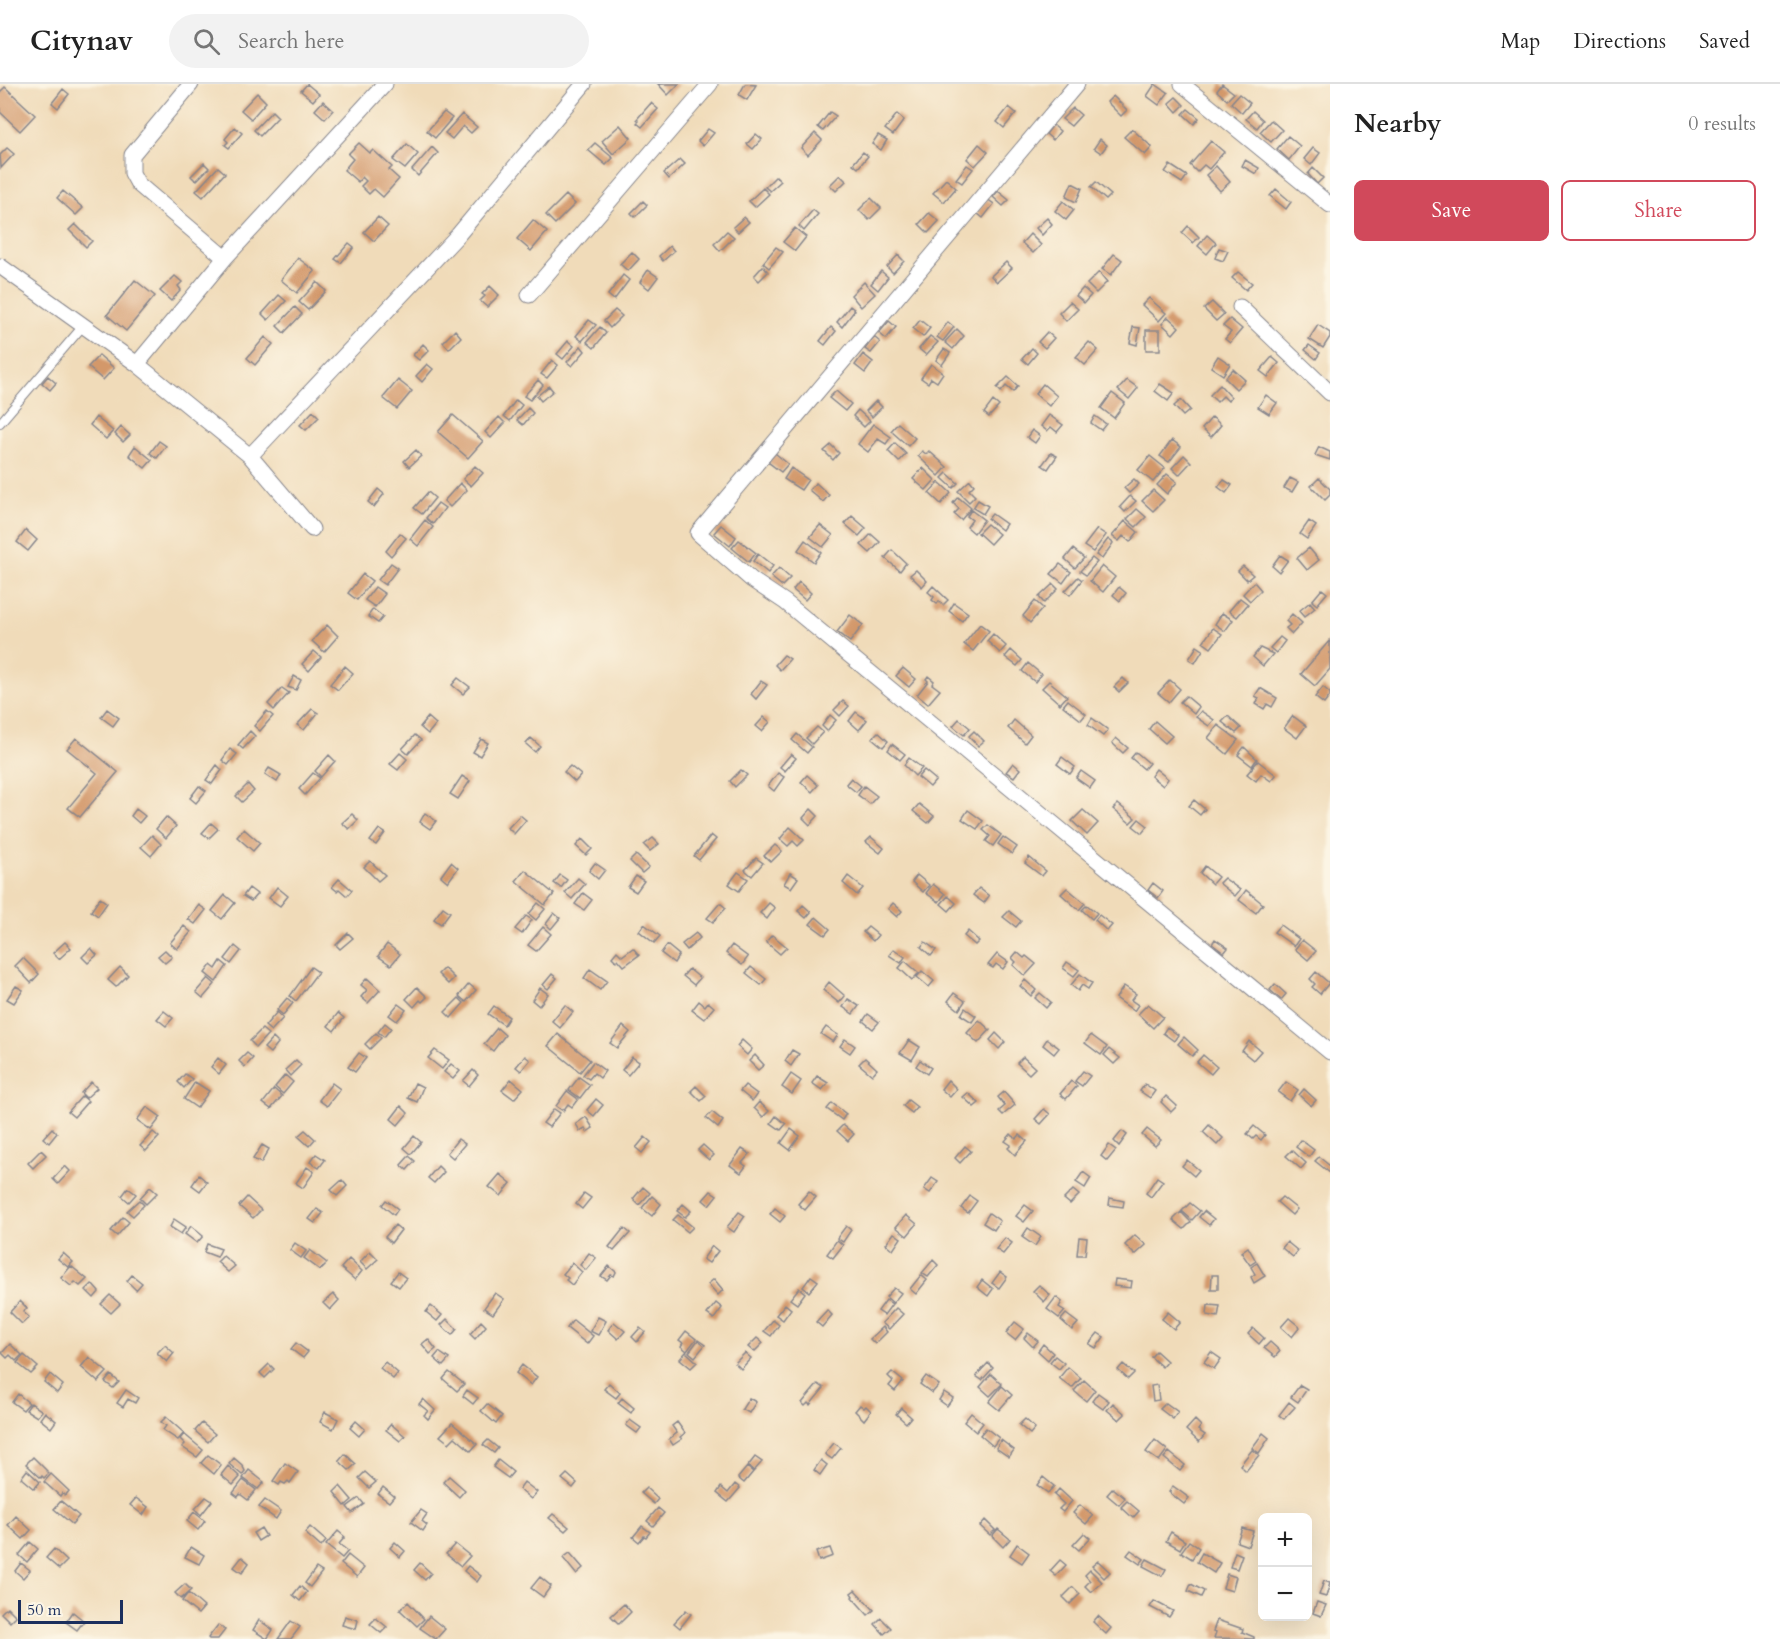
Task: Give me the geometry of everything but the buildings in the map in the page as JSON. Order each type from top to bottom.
[{"type":"street","points":[[191,84],[132,155],[132,173],[138,184],[225,258]]},
{"type":"street","points":[[137,364],[225,258],[385,84]]},
{"type":"street","points":[[250,456],[458,235],[584,84]]},
{"type":"street","points":[[529,296],[710,84]]},
{"type":"street","points":[[1077,84],[698,533],[752,580],[794,609],[1330,1052]]},
{"type":"street","points":[[1182,84],[1330,205]]},
{"type":"street","points":[[0,266],[137,364],[250,456],[312,529]]},
{"type":"street","points":[[1240,307],[1330,393]]},
{"type":"lane","points":[[0,423],[83,326]]}]
